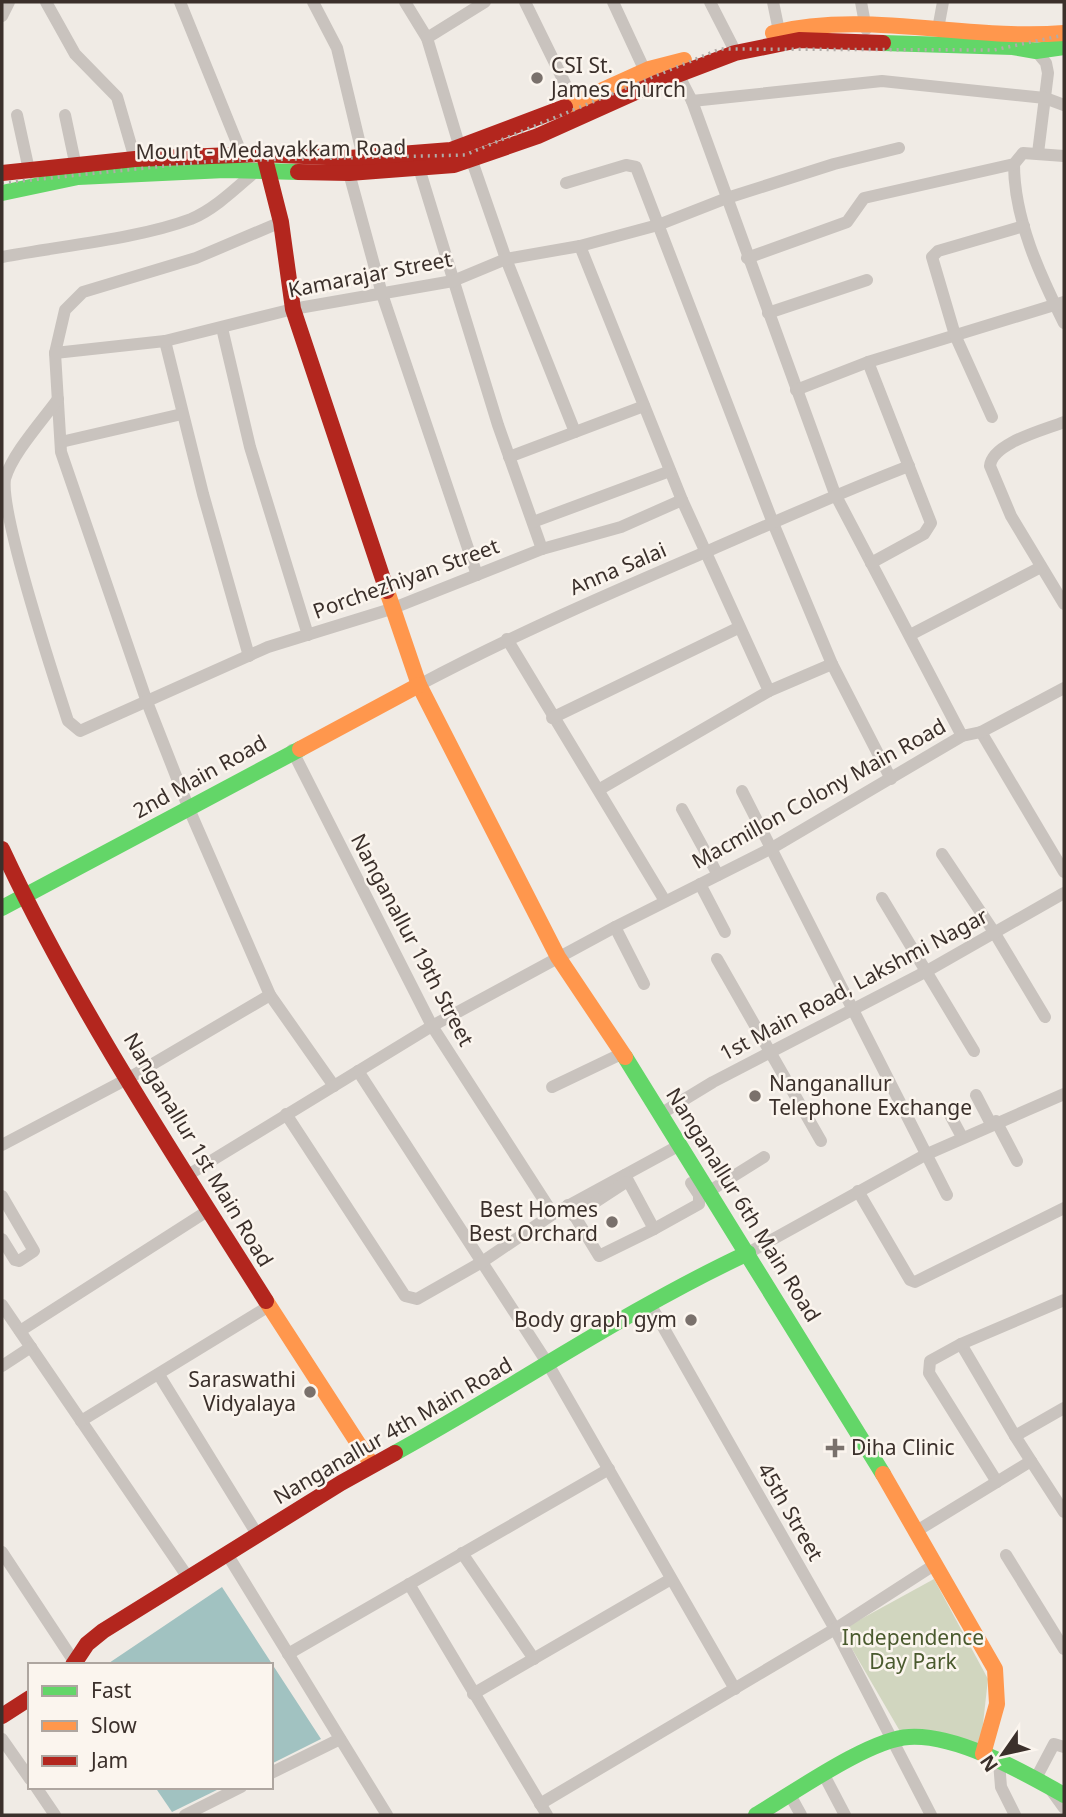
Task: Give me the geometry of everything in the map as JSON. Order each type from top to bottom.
[{"type":"street","points":[[2,16],[9,2]]},
{"type":"street","points":[[46,2],[75,54],[117,97],[135,159]]},
{"type":"street","points":[[180,2],[242,155]]},
{"type":"street","points":[[313,2],[337,48],[363,158]]},
{"type":"street","points":[[405,2],[427,38],[460,148]]},
{"type":"street","points":[[427,38],[485,2]]},
{"type":"street","points":[[525,2],[575,104]]},
{"type":"street","points":[[613,2],[645,71]]},
{"type":"street","points":[[710,2],[732,45]]},
{"type":"street","points":[[773,2],[779,31]]},
{"type":"street","points":[[861,2],[866,29]]},
{"type":"street","points":[[938,29],[943,2]]},
{"type":"street","name":"Mount - Medavakkam Road","points":[[2,193],[37,188],[78,177],[225,170],[349,173],[472,161],[538,136],[671,70],[732,45],[801,26],[938,29],[1064,47]]},
{"type":"street","name":"Mount - Medavakkam Road","points":[[2,173],[135,159],[264,154],[363,158],[460,148],[575,104],[645,71],[671,70],[799,40],[1013,47],[1038,43],[1064,33]]},
{"type":"street","points":[[1038,43],[1046,63],[1045,98],[1038,153]]},
{"type":"street","points":[[671,70],[692,101],[835,494],[962,736]]},
{"type":"street","points":[[692,101],[882,80],[1045,98],[1064,105]]},
{"type":"street","points":[[17,115],[29,170]]},
{"type":"street","points":[[65,115],[76,167]]},
{"type":"street","name":"Kamarajar Street","points":[[55,352],[165,341],[293,309],[453,281],[506,259],[580,246],[658,225],[727,198],[834,164],[899,148]]},
{"type":"street","points":[[1064,156],[1038,153],[1019,155],[1014,164],[1014,185],[1024,226],[1060,303],[1064,323]]},
{"type":"street","name":"Nanganallur 6th Main Road","points":[[264,154],[262,172],[281,222],[293,309],[391,609],[419,685],[558,957],[663,1113],[678,1151],[748,1253],[849,1415],[995,1670],[997,1704],[983,1754]]},
{"type":"street","points":[[472,161],[506,259],[575,432]]},
{"type":"street","points":[[566,183],[632,164],[640,176],[773,523],[832,664],[891,779]]},
{"type":"street","points":[[747,258],[847,222],[864,198],[1014,164]]},
{"type":"street","points":[[419,168],[509,457],[542,549]]},
{"type":"street","points":[[2,257],[96,240],[192,218],[262,172]]},
{"type":"street","points":[[349,173],[382,294],[477,575]]},
{"type":"street","points":[[281,222],[196,258],[83,292],[65,310],[55,352],[61,452],[147,702],[189,809],[270,995],[334,1086]]},
{"type":"street","points":[[992,417],[955,335],[932,257],[938,251],[1024,226]]},
{"type":"street","points":[[580,246],[682,500],[769,691]]},
{"type":"street","points":[[768,313],[867,280]]},
{"type":"street","points":[[796,390],[868,362],[1060,303]]},
{"type":"street","points":[[222,328],[250,447],[308,635]]},
{"type":"street","points":[[165,341],[182,414],[249,656]]},
{"type":"street","points":[[868,362],[930,516],[929,527],[924,534],[870,562]]},
{"type":"street","points":[[2,494],[9,469],[58,399]]},
{"type":"street","points":[[509,457],[644,406]]},
{"type":"street","points":[[61,442],[182,414]]},
{"type":"street","points":[[1063,425],[1009,444],[995,452],[990,461],[1011,516],[1064,604]]},
{"type":"street","name":"Anna Salai","points":[[419,685],[507,639],[835,494],[909,466]]},
{"type":"street","points":[[533,522],[670,471]]},
{"type":"street","name":"Porchezhiyan Street","points":[[2,494],[18,562],[68,721],[80,731],[249,656],[391,609],[542,549],[621,527],[682,500]]},
{"type":"street","points":[[910,635],[1041,567]]},
{"type":"street","points":[[552,718],[738,628]]},
{"type":"street","points":[[507,639],[552,718],[600,789],[665,901]]},
{"type":"street","points":[[600,789],[769,691],[832,664]]},
{"type":"street","name":"2nd Main Road","points":[[2,908],[189,809],[292,750],[419,685]]},
{"type":"street","name":"Macmillon Colony Main Road","points":[[188,1175],[432,1026],[615,927],[772,848],[962,736],[981,732],[1063,693]]},
{"type":"street","points":[[981,732],[1064,872]]},
{"type":"street","name":"Nanganallur 19th Street","points":[[292,750],[432,1026],[552,1214]]},
{"type":"street","points":[[742,791],[947,1195]]},
{"type":"street","points":[[682,809],[718,875]]},
{"type":"street","name":"Nanganallur 1st Main Road","points":[[2,849],[23,897],[129,1078],[269,1307],[372,1465]]},
{"type":"street","points":[[942,854],[995,932],[1045,1017]]},
{"type":"street","points":[[701,884],[725,932]]},
{"type":"street","name":"1st Main Road, Lakshmi Nagar","points":[[663,1113],[771,1051],[927,971],[1064,894]]},
{"type":"street","points":[[881,898],[974,1051]]},
{"type":"street","points":[[615,927],[644,984]]},
{"type":"street","points":[[717,959],[821,1141]]},
{"type":"street","points":[[2,1129],[5,1143],[129,1078],[270,995]]},
{"type":"street","points":[[552,1087],[621,1054]]},
{"type":"street","points":[[358,1071],[548,1364],[735,1689]]},
{"type":"street","points":[[976,1096],[1017,1161]]},
{"type":"street","points":[[748,1253],[925,1155],[993,1123],[1063,1097]]},
{"type":"street","points":[[948,1111],[962,1137]]},
{"type":"street","points":[[286,1114],[405,1296],[417,1299],[482,1262],[552,1214],[571,1210],[678,1151],[701,1200],[654,1229],[599,1255],[571,1210]]},
{"type":"street","points":[[708,1192],[764,1157]]},
{"type":"street","points":[[627,1178],[654,1229]]},
{"type":"street","points":[[858,1191],[910,1280],[915,1282],[1064,1208]]},
{"type":"street","points":[[2,1196],[34,1251],[19,1261],[15,1260],[2,1239]]},
{"type":"street","points":[[20,1331],[209,1210]]},
{"type":"street","name":"Nanganallur 4th Main Road","points":[[75,1663],[87,1644],[103,1631],[187,1576],[372,1465],[472,1411],[688,1281],[748,1253]]},
{"type":"street","points":[[997,1482],[929,1373],[929,1362],[961,1344],[1064,1300]]},
{"type":"street","name":"45th Street","points":[[650,1304],[835,1629],[895,1740],[931,1815]]},
{"type":"street","points":[[2,1305],[187,1576]]},
{"type":"street","points":[[81,1421],[269,1307]]},
{"type":"street","points":[[961,1344],[1064,1512]]},
{"type":"street","points":[[2,1366],[31,1347]]},
{"type":"street","points":[[159,1375],[257,1534]]},
{"type":"street","points":[[1015,1436],[1064,1408]]},
{"type":"street","points":[[915,1532],[1031,1461]]},
{"type":"street","points":[[288,1654],[608,1469]]},
{"type":"street","points":[[2,1552],[73,1663]]},
{"type":"street","points":[[463,1553],[534,1659]]},
{"type":"street","points":[[227,1554],[387,1815]]},
{"type":"street","points":[[1006,1555],[1064,1649]]},
{"type":"street","points":[[409,1584],[543,1810],[934,1565]]},
{"type":"street","points":[[2,1578],[14,1571]]},
{"type":"street","points":[[473,1694],[671,1579]]},
{"type":"street","points":[[2,1716],[28,1699]]},
{"type":"street","points":[[756,1815],[824,1775],[895,1740],[909,1737],[983,1754],[1047,1781],[1064,1795]]},
{"type":"street","points":[[273,1772],[340,1738]]},
{"type":"street","points":[[2,1739],[28,1776]]},
{"type":"street","points":[[1064,1747],[1054,1744],[1047,1781],[1064,1808]]},
{"type":"street","points":[[999,1762],[1001,1787],[1015,1815]]},
{"type":"street","points":[[824,1775],[845,1815]]},
{"type":"street","points":[[37,1789],[55,1815]]},
{"type":"street","points":[[186,1815],[237,1789]]},
{"type":"street","points":[[790,1796],[800,1815]]},
{"type":"green space","name":"Independence Day Park","points":[[934,1579],[988,1679],[980,1751],[901,1733],[841,1630]]},
{"type":"water","points":[[222,1587],[272,1663],[109,1663]]},
{"type":"water","points":[[273,1665],[321,1739],[273,1763]]},
{"type":"water","points":[[156,1789],[219,1789],[172,1812]]},
{"type":"railway","points":[[2,183],[213,161],[465,155],[720,49],[994,50],[1064,35]]},
{"type":"traffic: fast","points":[[883,43],[1013,47],[1036,51],[1064,47]]},
{"type":"traffic: fast","points":[[2,193],[78,177],[225,170],[298,172]]},
{"type":"traffic: fast","points":[[2,908],[300,749]]},
{"type":"traffic: fast","points":[[625,1057],[883,1474]]},
{"type":"traffic: fast","points":[[395,1453],[658,1299],[748,1253]]},
{"type":"traffic: fast","points":[[756,1815],[853,1757],[892,1740],[909,1737],[928,1738],[968,1748],[1010,1766],[1064,1795]]},
{"type":"traffic: slow","points":[[773,33],[844,24],[992,33],[1064,33]]},
{"type":"traffic: slow","points":[[565,107],[649,69],[684,60]]},
{"type":"traffic: slow","points":[[387,591],[419,685],[558,957],[625,1057]]},
{"type":"traffic: slow","points":[[300,749],[419,685]]},
{"type":"traffic: slow","points":[[266,1301],[372,1465]]},
{"type":"traffic: slow","points":[[883,1474],[995,1669],[997,1704],[983,1754]]},
{"type":"traffic: jam","points":[[298,172],[349,173],[454,165],[538,136],[656,83],[735,53],[799,40],[883,43]]},
{"type":"traffic: jam","points":[[2,173],[135,159],[259,154],[349,158],[451,150],[565,107]]},
{"type":"traffic: jam","points":[[265,159],[281,222],[293,309],[387,591]]},
{"type":"traffic: jam","points":[[2,849],[93,1023],[266,1301]]},
{"type":"traffic: jam","points":[[74,1663],[87,1644],[103,1631],[341,1483],[395,1453]]},
{"type":"traffic: jam","points":[[2,1716],[28,1699]]},
{"type":"place","name":"CSI St. James Church","points":[[537,78]]},
{"type":"place","name":"Nanganallur Telephone Exchange","points":[[755,1096]]},
{"type":"place","name":"Best Homes Best Orchard","points":[[612,1222]]},
{"type":"place","name":"Body graph gym","points":[[691,1320]]},
{"type":"place","name":"Saraswathi Vidyalaya","points":[[310,1392]]},
{"type":"place","name":"Diha Clinic","points":[[835,1448]]}]
